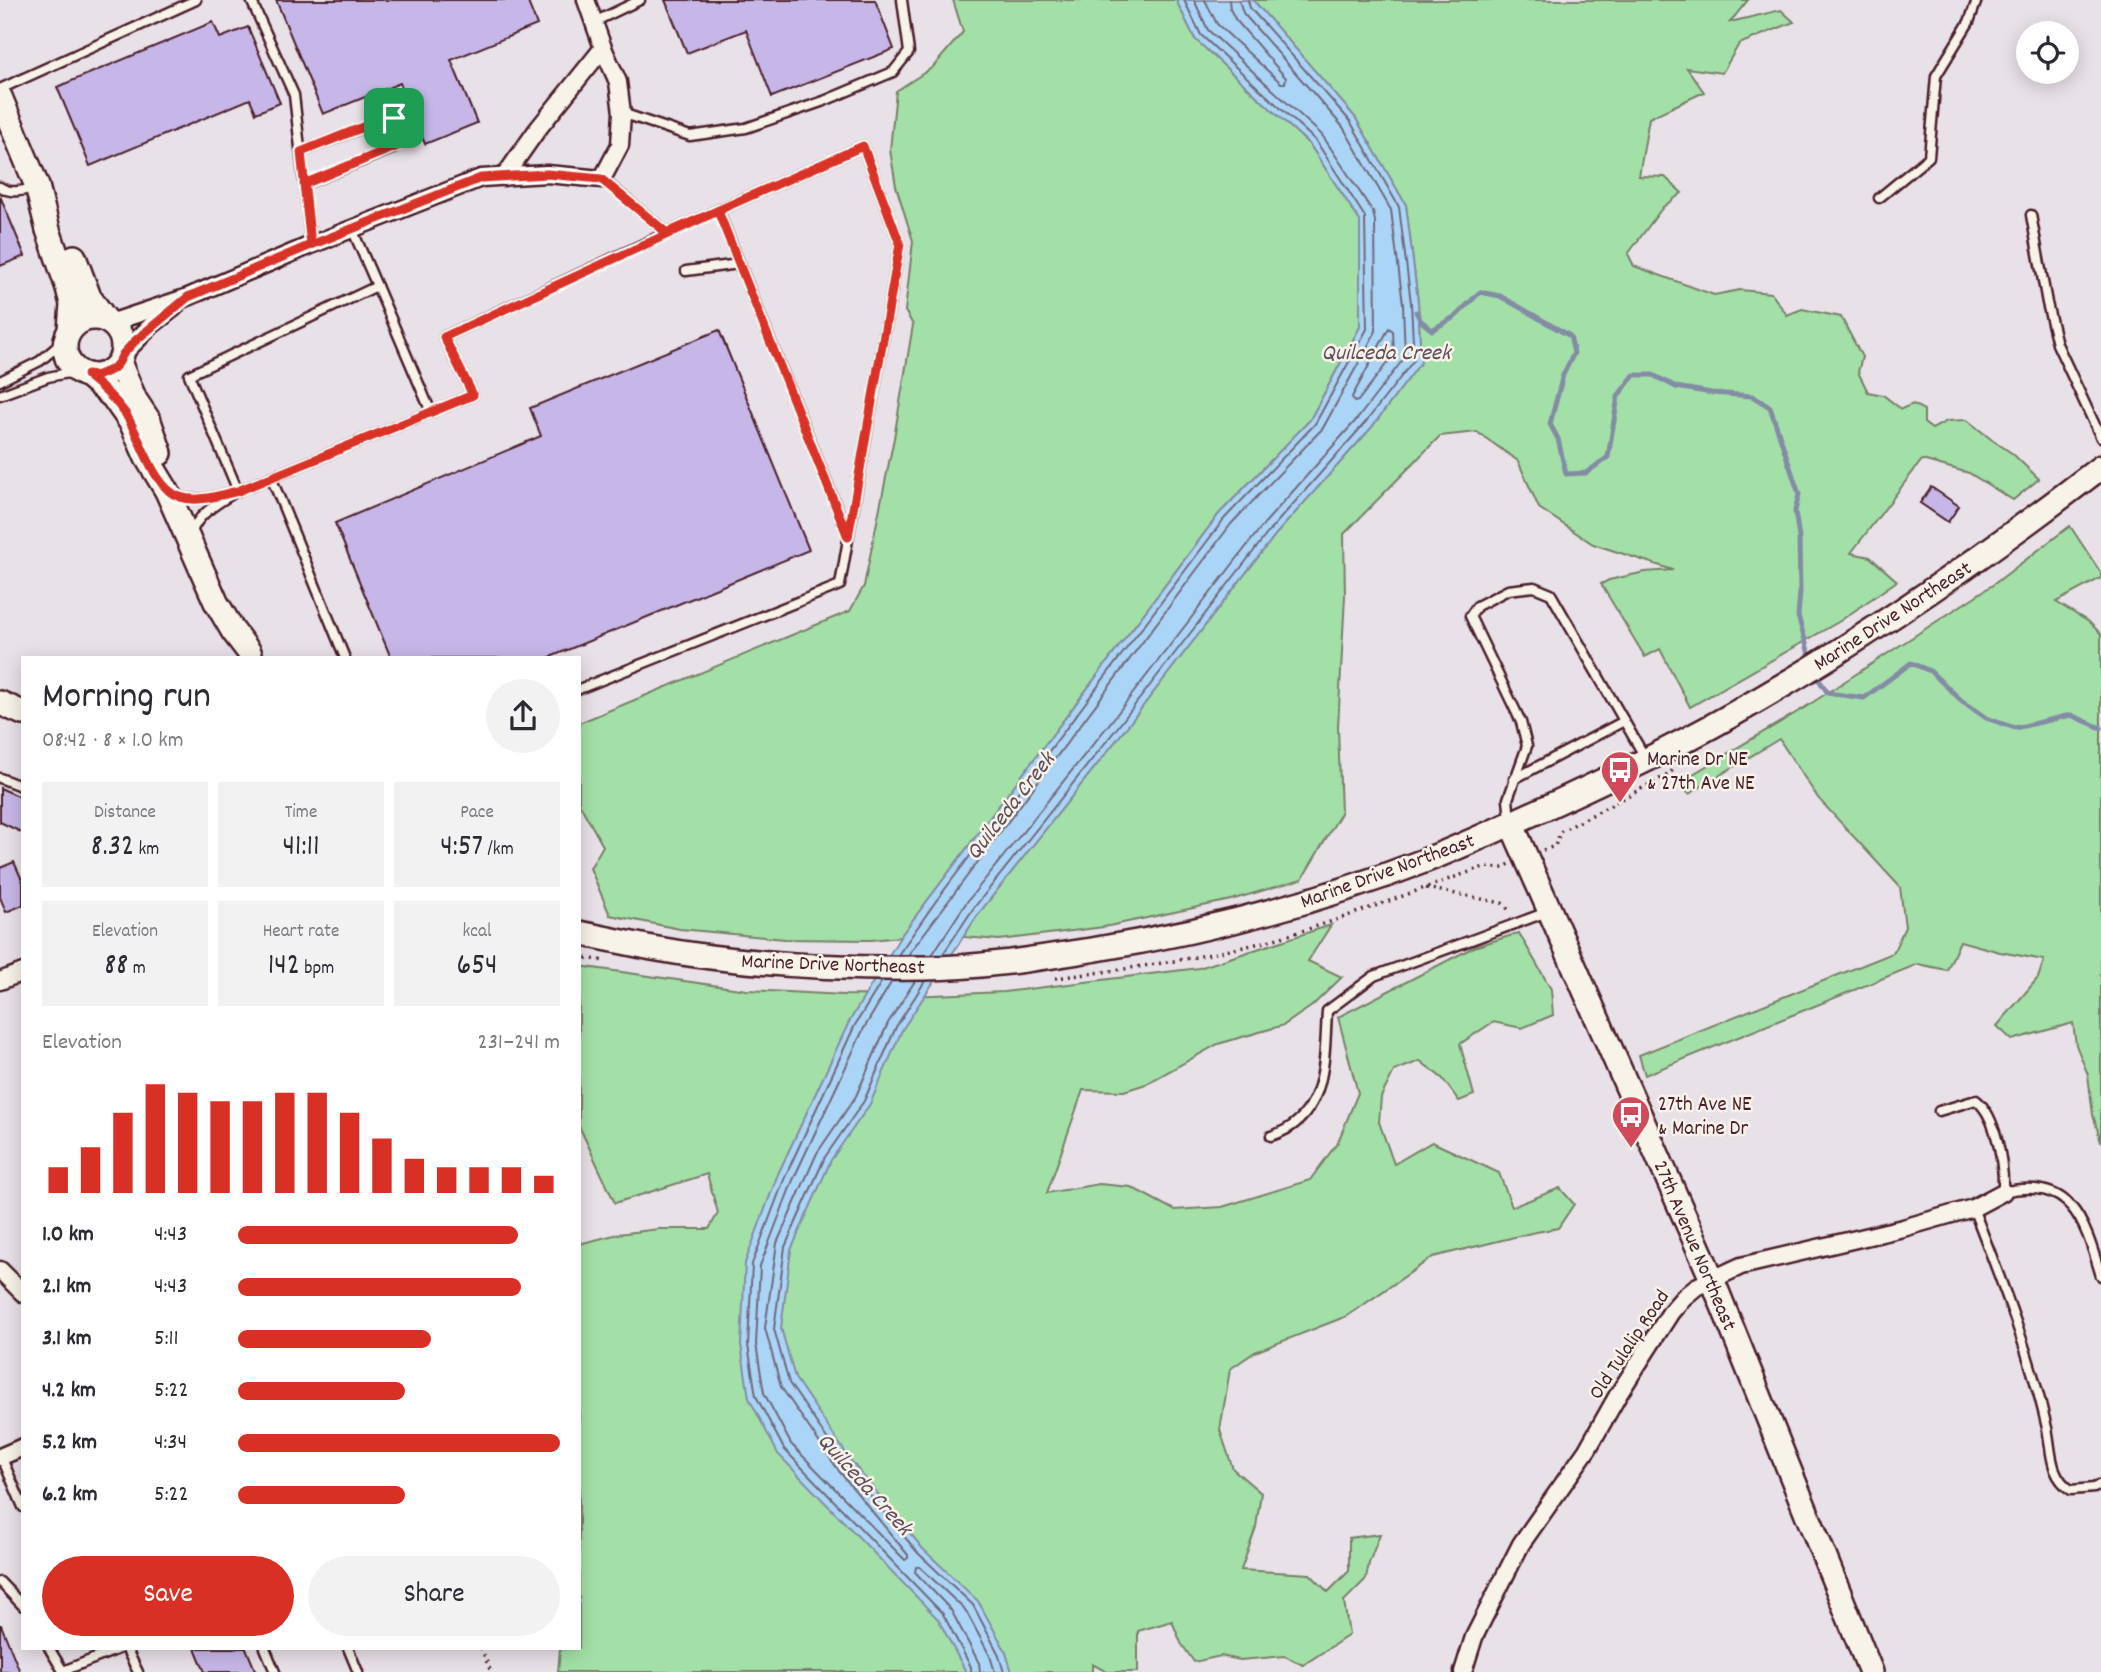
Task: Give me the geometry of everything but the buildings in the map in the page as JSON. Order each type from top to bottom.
[{"type":"street","points":[[68,334],[77,322],[86,318],[96,317],[108,321],[188,297],[481,178],[547,174],[601,179],[620,145],[622,113],[618,82],[586,0]]},
{"type":"street","points":[[504,177],[537,130],[603,48]]},
{"type":"street","points":[[2,110],[37,186],[62,225],[89,297],[121,334],[121,358],[135,400],[155,435],[167,491]]},
{"type":"street","points":[[37,186],[72,304],[65,348],[67,357],[71,365],[113,397],[124,412],[167,491],[216,602],[250,656]]},
{"type":"street","points":[[82,373],[96,376],[105,374],[152,325],[188,297]]},
{"type":"street","name":"Marine Drive Northeast","points":[[581,933],[655,949],[728,959],[827,966],[927,968],[1019,962],[1128,944],[1213,926],[1334,892],[1424,861],[1511,823],[1646,760],[1729,716],[1837,652],[1923,596],[2001,543],[2101,467]]},
{"type":"street","points":[[233,631],[237,656]]},
{"type":"street","points":[[0,703],[21,712]]},
{"type":"street","name":"27th Avenue Northeast","points":[[1511,823],[1712,1279],[1871,1672]]},
{"type":"street","points":[[0,981],[21,973]]},
{"type":"street","name":"Old Tulalip Road","points":[[1463,1672],[1474,1637],[1521,1544],[1587,1450],[1618,1395],[1671,1312],[1684,1297],[1696,1287],[1741,1266],[1903,1228],[1973,1208],[2003,1192]]},
{"type":"street","points":[[0,1270],[21,1291]]},
{"type":"street","points":[[0,1456],[21,1448]]},
{"type":"lane","points":[[0,89],[196,0]]},
{"type":"lane","points":[[251,0],[294,95],[311,245]]},
{"type":"lane","points":[[594,22],[640,0]]},
{"type":"lane","points":[[622,113],[691,136],[746,128],[824,101],[893,72],[909,52],[902,0]]},
{"type":"lane","points":[[1879,198],[1929,158],[1936,75],[1969,22],[1977,0]]},
{"type":"lane","points":[[301,152],[387,118],[399,121],[403,132],[400,143],[392,149],[304,184]]},
{"type":"lane","points":[[167,491],[191,500],[238,491],[473,395],[444,337],[667,233],[863,146],[900,244],[840,585],[581,689]]},
{"type":"lane","points":[[601,179],[667,233]]},
{"type":"lane","points":[[0,187],[5,191],[18,192],[37,186]]},
{"type":"lane","points":[[718,211],[848,537]]},
{"type":"lane","points":[[2031,215],[2057,344],[2101,438]]},
{"type":"lane","points":[[352,229],[431,412]]},
{"type":"lane","points":[[686,271],[740,264]]},
{"type":"lane","points":[[238,491],[189,375],[377,286]]},
{"type":"lane","points":[[0,381],[40,361],[68,334]]},
{"type":"lane","points":[[0,396],[48,377],[82,373]]},
{"type":"lane","points":[[271,477],[344,656]]},
{"type":"lane","points":[[189,542],[193,527],[201,516],[238,491]]},
{"type":"lane","points":[[1511,823],[1508,799],[1527,746],[1521,722],[1470,615],[1477,606],[1508,590],[1534,587],[1550,594],[1646,760]]},
{"type":"lane","points":[[1514,779],[1624,721]]},
{"type":"lane","points":[[0,778],[21,786]]},
{"type":"lane","points":[[1271,1136],[1282,1133],[1309,1111],[1322,1081],[1327,1011],[1374,976],[1550,911]]},
{"type":"lane","points":[[1939,1111],[1976,1100],[1986,1109],[2004,1173],[2003,1192],[2022,1187],[2039,1188],[2063,1198],[2073,1207],[2085,1226],[2101,1276]]},
{"type":"lane","points":[[1973,1208],[2021,1338],[2042,1407],[2054,1469],[2060,1483],[2071,1490],[2094,1488],[2101,1484]]},
{"type":"lane","points":[[0,1456],[21,1503]]},
{"type":"lane","points":[[0,1582],[21,1604]]},
{"type":"lane","points":[[50,1650],[63,1671],[119,1650]]},
{"type":"lane","points":[[125,1650],[138,1672]]},
{"type":"lane","points":[[266,1650],[275,1672]]},
{"type":"lane","points":[[349,1650],[358,1672]]},
{"type":"path","points":[[1405,894],[1484,867],[1502,868],[1555,846],[1560,832],[1669,774],[1677,766]]},
{"type":"path","points":[[1424,887],[1502,903],[1520,922]]},
{"type":"path","points":[[482,1650],[491,1672]]},
{"type":"green space","points":[[953,0],[1176,0],[1195,39],[1310,145],[1360,221],[1360,327],[1310,420],[1219,514],[900,937],[871,940],[785,939],[680,929],[610,915],[590,868],[603,846],[581,807],[581,722],[850,611],[864,586],[894,438],[913,325],[905,311],[913,241],[896,186],[890,150],[896,91],[933,67],[963,32]]},
{"type":"green space","points":[[1253,0],[1748,0],[1730,22],[1781,10],[1794,22],[1739,44],[1722,73],[1687,68],[1704,92],[1649,118],[1639,176],[1665,177],[1682,193],[1663,207],[1628,254],[1634,266],[1714,295],[1740,290],[1771,293],[1787,315],[1802,309],[1841,317],[1862,357],[1858,372],[1868,392],[1883,395],[1901,409],[1913,404],[1924,410],[1924,423],[1932,429],[1947,421],[1967,420],[2013,454],[2039,479],[2013,500],[1969,473],[1922,460],[1851,553],[1870,557],[1897,581],[1840,621],[1690,707],[1660,649],[1645,657],[1601,584],[1645,572],[1673,570],[1593,544],[1539,508],[1518,461],[1477,432],[1440,436],[1344,534],[1345,596],[1338,727],[1341,813],[1302,879],[1231,900],[1104,927],[999,940],[963,937],[1276,534],[1371,428],[1421,362],[1418,302],[1406,205],[1355,117]]},
{"type":"green space","points":[[2070,526],[2101,573],[2101,578],[2056,602],[2089,622],[2101,634],[2101,1142],[2093,1115],[2088,1075],[2076,1045],[2073,1023],[2012,1040],[1997,1026],[2038,978],[2044,960],[1960,941],[1947,970],[1918,964],[1645,1075],[1639,1055],[1893,953],[1905,927],[1900,887],[1818,798],[1779,739],[1689,794],[1678,783],[1804,708],[1994,584]]},
{"type":"green space","points":[[1331,925],[1308,961],[1342,977],[1312,1006],[1284,1025],[1218,1044],[1146,1084],[1124,1091],[1083,1090],[1047,1193],[1099,1184],[1131,1187],[1174,1210],[1222,1207],[1310,1180],[1338,1142],[1358,1093],[1338,1017],[1474,947],[1519,933],[1551,989],[1553,1015],[1522,1028],[1493,1022],[1460,1044],[1474,1095],[1459,1101],[1442,1078],[1420,1061],[1394,1071],[1381,1097],[1379,1122],[1394,1164],[1432,1142],[1499,1173],[1512,1207],[1560,1188],[1574,1204],[1558,1228],[1433,1257],[1347,1316],[1255,1352],[1230,1369],[1220,1430],[1233,1469],[1261,1493],[1256,1527],[1241,1570],[1310,1574],[1328,1592],[1349,1571],[1349,1538],[1380,1534],[1366,1579],[1344,1601],[1349,1635],[1303,1665],[1285,1656],[1240,1660],[1221,1656],[1194,1662],[1181,1643],[1172,1621],[1138,1631],[1138,1672],[1107,1672],[1092,1664],[1092,1672],[558,1672],[560,1650],[581,1650],[581,1243],[618,1234],[659,1229],[709,1229],[718,1213],[707,1174],[615,1203],[581,1130],[581,966],[747,990],[910,996],[1004,992],[1199,968]]},
{"type":"water","name":"Quilceda Creek","points":[[1176,0],[1253,0],[1355,117],[1406,205],[1418,302],[1421,362],[1371,428],[1276,534],[979,913],[902,1030],[870,1104],[831,1160],[791,1250],[781,1328],[795,1378],[851,1461],[923,1549],[978,1601],[1005,1650],[1012,1672],[966,1672],[938,1619],[778,1454],[749,1398],[741,1345],[745,1263],[778,1174],[849,1022],[900,937],[1219,514],[1310,420],[1360,327],[1360,221],[1310,145],[1195,39]]},
{"type":"waterway","points":[[1416,312],[1421,321],[1432,330],[1456,316],[1480,292],[1500,296],[1570,336],[1574,353],[1563,375],[1550,424],[1558,439],[1566,474],[1586,473],[1608,457],[1618,396],[1634,375],[1653,375],[1676,387],[1752,396],[1770,407],[1799,494],[1795,511],[1799,538],[1798,616],[1811,661]]},
{"type":"waterway","points":[[1815,674],[1828,693],[1864,698],[1911,663],[1930,671],[1961,700],[1986,718],[2015,728],[2071,715],[2101,728]]},
{"type":"place","name":"Marine Dr NE & 27th Ave NE","points":[[1620,804]]},
{"type":"place","name":"27th Ave NE & Marine Dr","points":[[1631,1149]]},
{"type":"route","points":[[394,118],[378,121],[301,152],[311,245],[188,297],[135,341],[113,369],[105,374],[87,375],[113,397],[124,412],[167,491],[191,500],[238,491],[473,395],[444,337],[718,211],[848,537],[900,244],[863,146],[667,233],[601,179],[547,174],[481,178],[311,245],[304,184],[392,149],[397,146],[403,132],[399,121],[394,118]]}]
